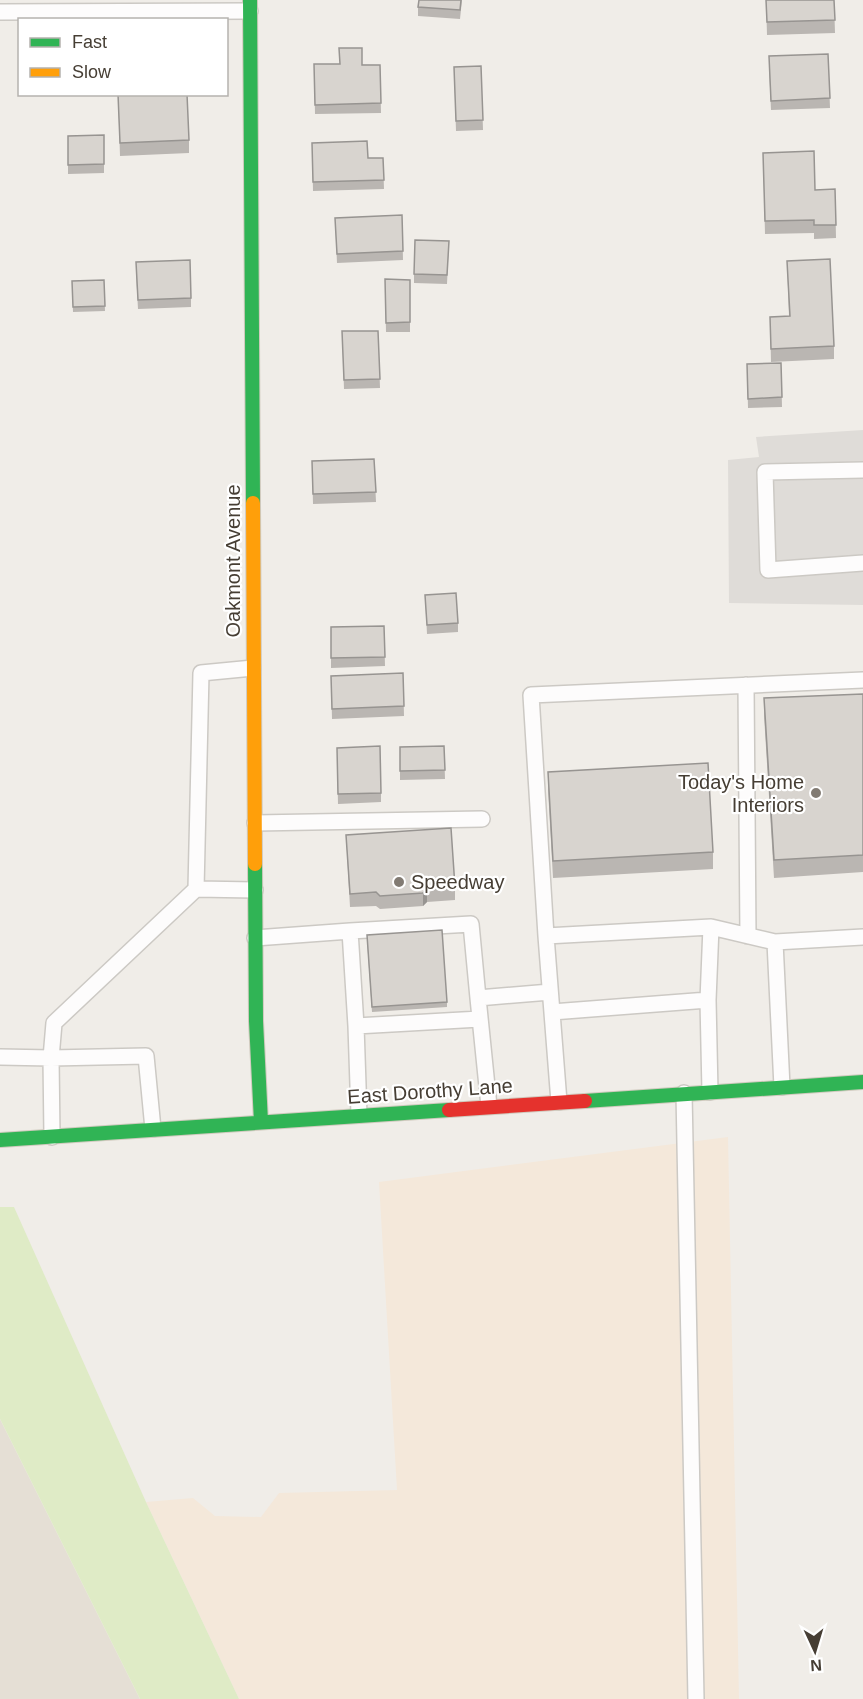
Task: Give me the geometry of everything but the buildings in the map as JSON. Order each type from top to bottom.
[{"type":"street","name":"Oakmont Avenue","points":[[250,5],[255,938],[261,1122]]},
{"type":"street","name":"East Dorothy Lane","points":[[0,1140],[863,1082]]},
{"type":"lane","points":[[0,12],[250,5]]},
{"type":"lane","points":[[863,470],[765,472],[768,570],[863,563]]},
{"type":"lane","points":[[196,889],[201,673],[254,668]]},
{"type":"lane","points":[[559,1102],[531,695],[863,680]]},
{"type":"lane","points":[[746,685],[748,936]]},
{"type":"lane","points":[[255,824],[482,819]]},
{"type":"lane","points":[[52,1137],[51,1058],[54,1023],[196,889],[255,890]]},
{"type":"lane","points":[[255,938],[471,924],[489,1106]]},
{"type":"lane","points":[[546,936],[711,927],[775,942],[863,937]]},
{"type":"lane","points":[[710,1092],[708,1000],[711,927]]},
{"type":"lane","points":[[350,931],[359,1115]]},
{"type":"lane","points":[[775,942],[782,1087]]},
{"type":"lane","points":[[478,998],[550,992]]},
{"type":"lane","points":[[552,1012],[708,1000]]},
{"type":"lane","points":[[356,1026],[480,1019]]},
{"type":"lane","points":[[0,1057],[146,1056],[153,1129]]},
{"type":"lane","points":[[684,1093],[696,1699]]},
{"type":"shaded area","points":[[863,430],[863,605],[729,603],[728,460],[759,457],[756,437]]},
{"type":"shaded area","points":[[728,1137],[739,1699],[239,1699],[146,1502],[193,1498],[215,1516],[261,1517],[279,1493],[397,1490],[379,1182]]},
{"type":"shaded area","points":[[0,1419],[140,1699],[0,1699]]},
{"type":"green space","points":[[0,1207],[14,1207],[146,1502],[239,1699],[140,1699],[0,1419]]},
{"type":"traffic: fast","points":[[250,0],[253,503]]},
{"type":"traffic: fast","points":[[255,864],[256,1021],[261,1122]]},
{"type":"traffic: fast","points":[[585,1101],[863,1082]]},
{"type":"traffic: fast","points":[[0,1140],[449,1110]]},
{"type":"traffic: slow","points":[[253,503],[255,864]]},
{"type":"traffic: jam","points":[[449,1110],[585,1101]]},
{"type":"place","name":"Today's Home Interiors","points":[[816,793]]},
{"type":"place","name":"Speedway","points":[[399,882]]}]
